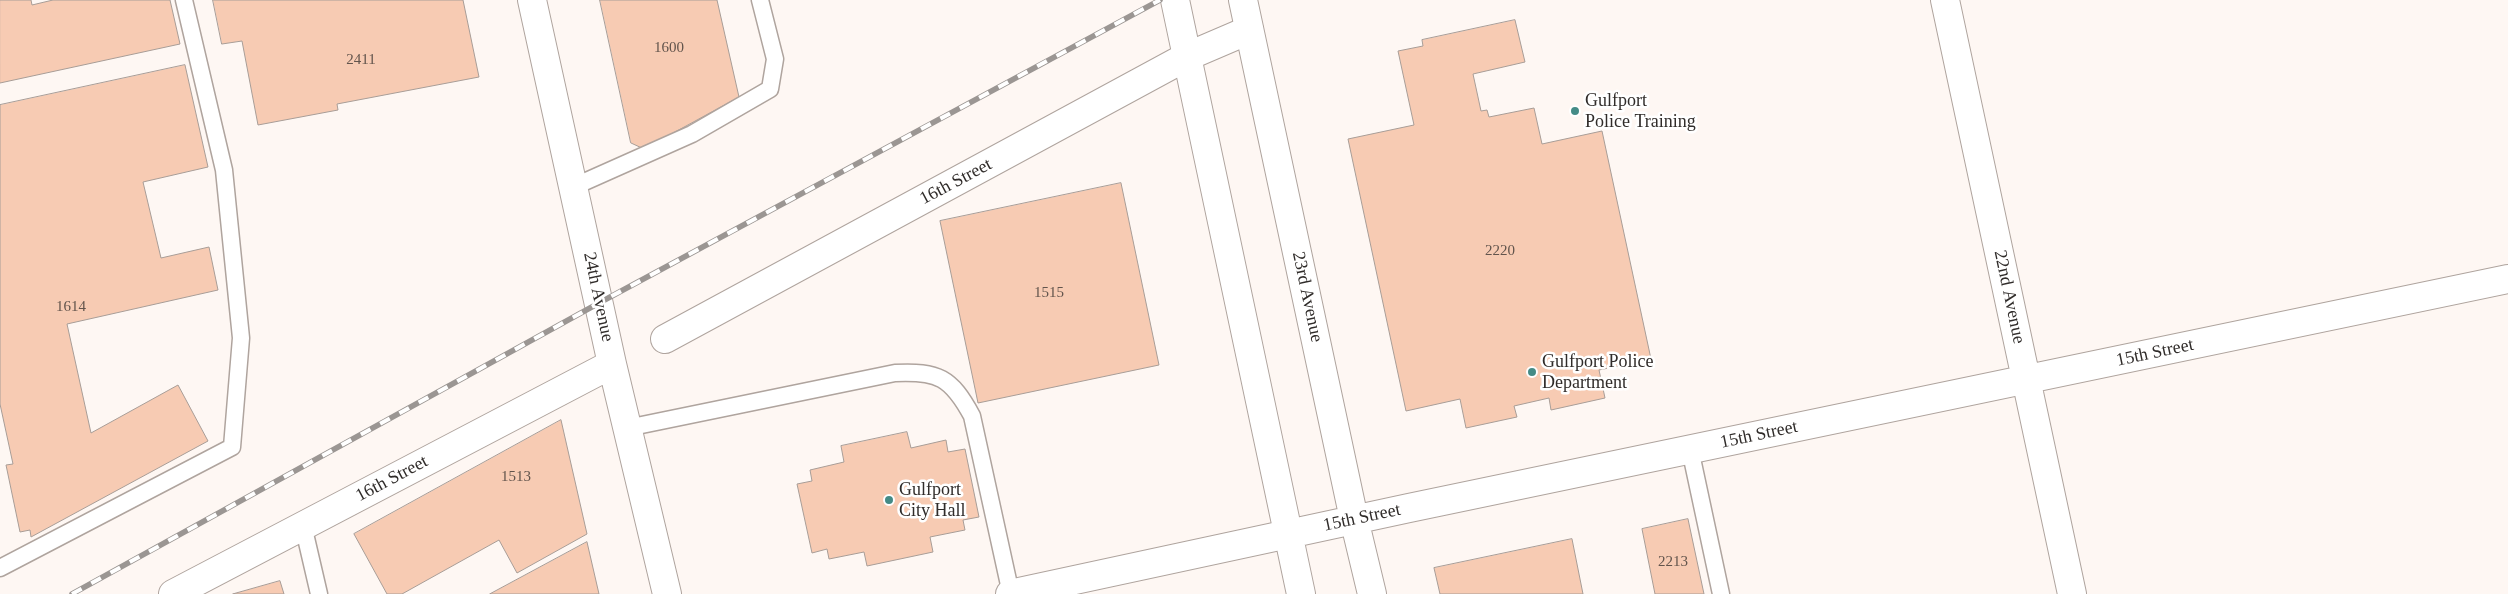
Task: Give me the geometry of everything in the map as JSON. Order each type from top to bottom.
[{"type":"street","points":[[1175,0],[1301,594]]},
{"type":"street","name":"23rd Avenue","points":[[1244,0],[1354,520],[1372,594]]},
{"type":"street","name":"22nd Avenue","points":[[1945,0],[2072,594]]},
{"type":"street","name":"24th Avenue","points":[[535,2],[612,364],[667,594]]},
{"type":"street","name":"16th Street","points":[[665,339],[1186,57],[1250,30]]},
{"type":"street","name":"15th Street","points":[[1010,594],[1690,449],[2508,279]]},
{"type":"street","name":"16th Street","points":[[173,594],[612,364]]},
{"type":"lane","points":[[0,568],[232,447],[241,338],[225,180],[184,0]]},
{"type":"lane","points":[[574,186],[692,134],[770,89],[775,58],[760,0]]},
{"type":"lane","points":[[628,428],[895,373],[925,372],[948,382],[961,396],[972,416],[1010,594]]},
{"type":"lane","points":[[1690,449],[1721,594]]},
{"type":"lane","points":[[303,525],[319,594]]},
{"type":"building","points":[[0,0],[31,0],[32,5],[53,0],[170,0],[180,44],[0,83]]},
{"type":"building","points":[[213,0],[463,0],[479,77],[337,104],[338,110],[258,125],[242,41],[222,44]]},
{"type":"building","points":[[600,0],[717,0],[739,97],[644,149],[631,143]]},
{"type":"building","points":[[1515,20],[1525,62],[1473,74],[1481,111],[1487,110],[1489,117],[1534,108],[1542,144],[1602,131],[1651,359],[1599,370],[1605,398],[1551,410],[1549,398],[1514,406],[1517,417],[1466,428],[1460,399],[1406,411],[1348,139],[1414,125],[1398,51],[1423,46],[1422,40]]},
{"type":"building","points":[[185,65],[208,167],[143,182],[161,258],[209,247],[218,290],[67,324],[91,433],[178,385],[208,441],[31,537],[30,530],[20,532],[6,465],[13,464],[0,404],[0,105]]},
{"type":"building","points":[[1121,183],[1159,365],[978,403],[940,221]]},
{"type":"building","points":[[561,420],[587,534],[517,573],[499,540],[402,594],[387,594],[354,534]]},
{"type":"building","points":[[907,432],[911,448],[946,440],[948,452],[965,449],[979,517],[963,520],[965,530],[930,537],[933,552],[867,566],[864,552],[829,559],[827,549],[812,553],[797,484],[812,481],[810,470],[844,462],[841,446]]},
{"type":"building","points":[[1688,519],[1704,594],[1655,594],[1642,529]]},
{"type":"building","points":[[1572,539],[1583,594],[1440,594],[1434,568]]},
{"type":"building","points":[[587,542],[599,594],[490,594]]},
{"type":"building","points":[[280,581],[284,594],[233,594]]},
{"type":"railway","points":[[72,594],[599,303],[1160,0]]},
{"type":"place","name":"Gulfport Police Training","points":[[1575,111]]},
{"type":"place","name":"Gulfport Police Department","points":[[1532,372]]},
{"type":"place","name":"Gulfport City Hall","points":[[889,500]]}]
